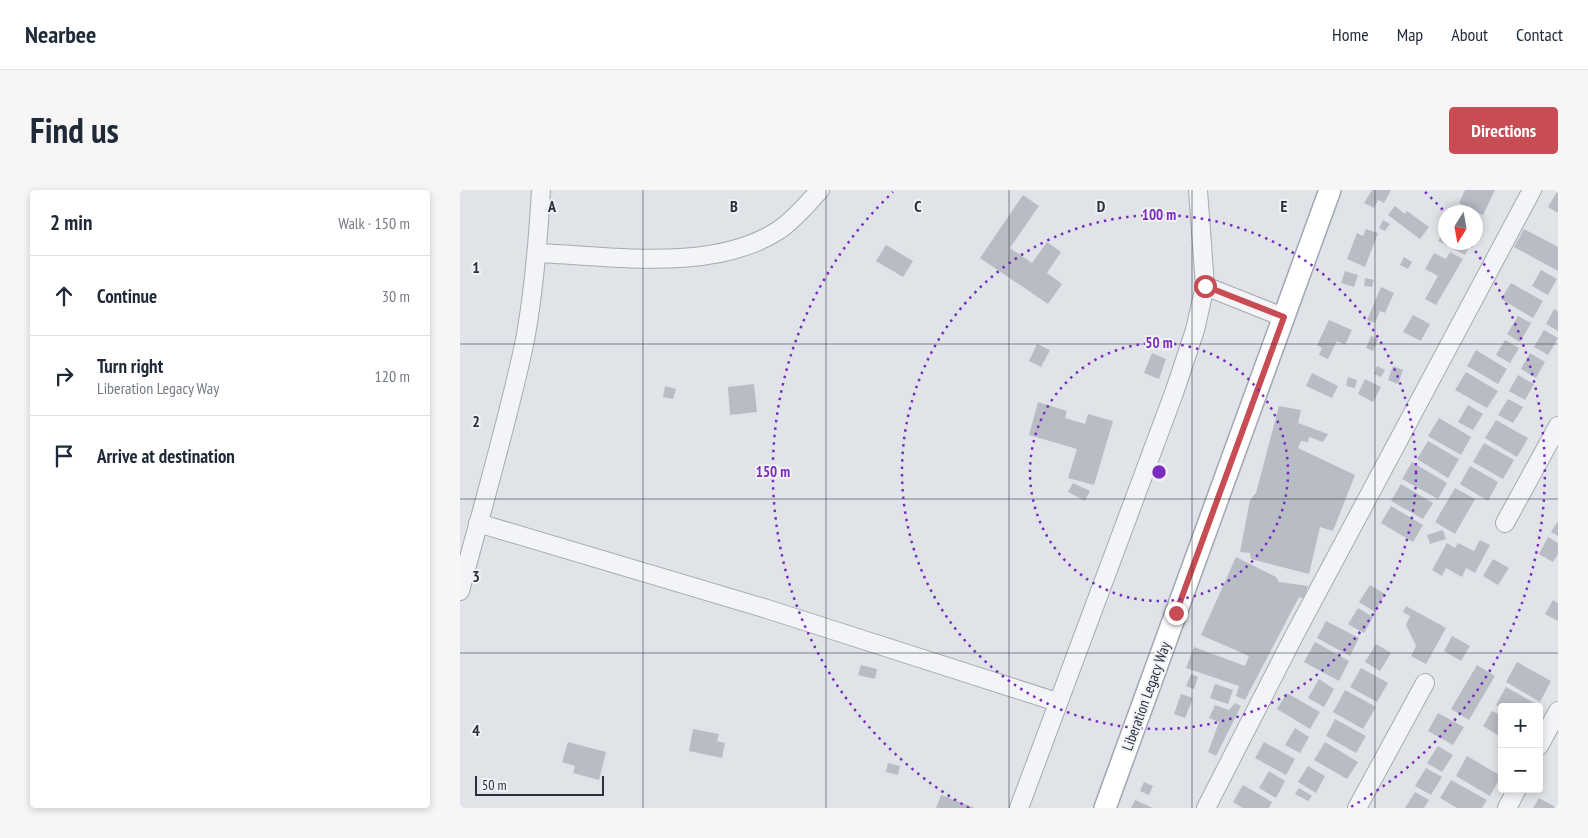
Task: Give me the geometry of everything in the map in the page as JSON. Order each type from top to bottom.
[{"type":"main road","name":"Liberation Legacy Way","points":[[1105,808],[1330,190]]},
{"type":"street","points":[[460,591],[496,462],[524,344],[537,253],[541,190]]},
{"type":"street","points":[[537,253],[668,258],[733,249],[780,229],[797,215],[820,190]]},
{"type":"street","points":[[1019,808],[1174,393],[1195,330],[1205,286],[1198,190]]},
{"type":"street","points":[[1206,808],[1295,634],[1532,190]]},
{"type":"street","points":[[1205,286],[1284,317]]},
{"type":"street","points":[[1505,523],[1558,426]]},
{"type":"street","points":[[478,523],[767,609],[1057,702]]},
{"type":"street","points":[[1358,808],[1426,683]]},
{"type":"street","points":[[1543,739],[1558,711]]},
{"type":"street","points":[[1507,808],[1515,793]]},
{"type":"building","points":[[1372,190],[1391,190],[1384,203],[1378,200],[1374,208],[1364,203]]},
{"type":"building","points":[[1465,190],[1495,190],[1483,215],[1483,205],[1463,205],[1459,203]]},
{"type":"building","points":[[1558,190],[1558,213],[1548,207]]},
{"type":"building","points":[[1023,195],[1039,206],[1010,248],[1032,263],[1047,242],[1061,252],[1047,273],[1062,284],[1048,304],[980,258]]},
{"type":"building","points":[[1395,206],[1405,214],[1407,211],[1429,227],[1420,239],[1388,215]]},
{"type":"building","points":[[1383,220],[1390,224],[1385,231],[1379,228]]},
{"type":"building","points":[[1366,229],[1378,233],[1365,267],[1347,259],[1357,233],[1363,236]]},
{"type":"building","points":[[1524,229],[1558,247],[1558,271],[1514,247]]},
{"type":"building","points":[[886,245],[913,261],[903,277],[876,261]]},
{"type":"building","points":[[1455,250],[1468,250],[1465,255]]},
{"type":"building","points":[[1450,252],[1463,259],[1436,305],[1425,299],[1438,276],[1425,269],[1434,253],[1446,259]]},
{"type":"building","points":[[1404,257],[1412,262],[1408,269],[1400,265]]},
{"type":"building","points":[[1541,270],[1557,279],[1548,295],[1532,286]]},
{"type":"building","points":[[1345,271],[1358,275],[1354,287],[1341,283]]},
{"type":"building","points":[[1365,278],[1374,280],[1372,287],[1364,286]]},
{"type":"building","points":[[1511,283],[1543,301],[1533,318],[1501,299]]},
{"type":"building","points":[[1381,287],[1394,293],[1385,313],[1380,311],[1375,323],[1367,320]]},
{"type":"building","points":[[1554,309],[1558,311],[1558,331],[1546,324]]},
{"type":"building","points":[[1413,315],[1430,324],[1421,341],[1403,332]]},
{"type":"building","points":[[1518,316],[1531,323],[1520,342],[1507,334]]},
{"type":"building","points":[[1329,320],[1352,330],[1345,345],[1337,341],[1328,359],[1319,355],[1322,348],[1317,345]]},
{"type":"building","points":[[1544,330],[1558,338],[1548,355],[1534,347]]},
{"type":"building","points":[[1371,336],[1378,339],[1373,351],[1366,348]]},
{"type":"building","points":[[1505,340],[1519,348],[1510,363],[1496,355]]},
{"type":"building","points":[[1037,344],[1050,350],[1041,367],[1029,361]]},
{"type":"building","points":[[1476,350],[1507,369],[1498,384],[1467,366]]},
{"type":"building","points":[[1152,353],[1166,359],[1159,379],[1144,373]]},
{"type":"building","points":[[1530,353],[1545,362],[1536,378],[1521,369]]},
{"type":"building","points":[[1377,366],[1385,370],[1381,377],[1374,374]]},
{"type":"building","points":[[1393,366],[1403,370],[1398,384],[1388,380]]},
{"type":"building","points":[[1466,372],[1498,391],[1487,408],[1455,390]]},
{"type":"building","points":[[1312,373],[1338,386],[1332,398],[1306,386]]},
{"type":"building","points":[[1518,375],[1534,384],[1525,400],[1509,391]]},
{"type":"building","points":[[1348,377],[1357,380],[1355,388],[1346,386]]},
{"type":"building","points":[[1365,379],[1381,387],[1373,402],[1358,394]]},
{"type":"building","points":[[754,384],[757,412],[730,415],[728,387]]},
{"type":"building","points":[[665,386],[676,389],[673,399],[663,397]]},
{"type":"building","points":[[1508,399],[1523,407],[1513,423],[1498,415]]},
{"type":"building","points":[[1038,402],[1067,411],[1065,418],[1085,424],[1088,414],[1113,421],[1094,485],[1068,478],[1077,449],[1029,435]]},
{"type":"building","points":[[1468,405],[1483,414],[1473,430],[1458,422]]},
{"type":"building","points":[[1279,406],[1301,410],[1298,423],[1328,434],[1323,442],[1309,437],[1308,442],[1301,441],[1298,448],[1355,475],[1333,531],[1320,527],[1309,574],[1251,559],[1250,553],[1240,552],[1250,500],[1256,493]]},
{"type":"building","points":[[1439,418],[1471,437],[1461,455],[1428,436]]},
{"type":"building","points":[[1496,420],[1528,438],[1517,457],[1485,438]]},
{"type":"building","points":[[1428,441],[1459,459],[1448,478],[1417,459]]},
{"type":"building","points":[[1484,443],[1514,460],[1503,479],[1473,462]]},
{"type":"building","points":[[1412,462],[1447,483],[1438,499],[1402,479]]},
{"type":"building","points":[[1470,466],[1498,482],[1488,501],[1460,484]]},
{"type":"building","points":[[1073,483],[1090,491],[1085,501],[1068,492]]},
{"type":"building","points":[[1401,484],[1433,503],[1423,519],[1391,501]]},
{"type":"building","points":[[1455,488],[1475,499],[1455,534],[1435,522]]},
{"type":"building","points":[[1391,506],[1423,525],[1413,542],[1381,523]]},
{"type":"building","points":[[1558,521],[1558,536],[1551,532]]},
{"type":"building","points":[[1443,530],[1446,539],[1430,544],[1427,535]]},
{"type":"building","points":[[1548,537],[1558,543],[1558,554],[1553,562],[1539,554]]},
{"type":"building","points":[[1480,540],[1490,545],[1475,573],[1466,568],[1462,577],[1446,568],[1442,576],[1432,570],[1447,543],[1455,548],[1458,543],[1474,551]]},
{"type":"building","points":[[1236,557],[1276,577],[1279,582],[1308,586],[1304,598],[1299,597],[1245,700],[1236,696],[1239,686],[1186,668],[1194,647],[1245,666],[1249,656],[1201,635]]},
{"type":"building","points":[[1493,559],[1509,568],[1498,585],[1483,576]]},
{"type":"building","points":[[1370,585],[1385,594],[1375,612],[1359,602]]},
{"type":"building","points":[[1553,600],[1558,603],[1558,621],[1545,614]]},
{"type":"building","points":[[1406,606],[1446,628],[1426,664],[1411,656],[1416,646],[1406,625],[1410,616],[1403,612]]},
{"type":"building","points":[[1358,608],[1373,617],[1364,633],[1348,624]]},
{"type":"building","points":[[1326,621],[1359,638],[1350,656],[1317,638]]},
{"type":"building","points":[[1452,636],[1470,646],[1461,661],[1444,651]]},
{"type":"building","points":[[1315,642],[1349,661],[1339,681],[1304,662]]},
{"type":"building","points":[[1376,644],[1391,653],[1380,671],[1365,662]]},
{"type":"building","points":[[1517,662],[1551,681],[1540,702],[1506,682]]},
{"type":"building","points":[[861,665],[877,669],[875,679],[858,675]]},
{"type":"building","points":[[1477,665],[1495,676],[1469,720],[1451,709]]},
{"type":"building","points":[[1361,668],[1388,683],[1377,702],[1350,687]]},
{"type":"building","points":[[1191,674],[1198,677],[1194,689],[1186,686]]},
{"type":"building","points":[[1319,679],[1334,689],[1324,707],[1308,698]]},
{"type":"building","points":[[1215,684],[1233,690],[1228,704],[1210,698]]},
{"type":"building","points":[[1506,687],[1534,703],[1498,703],[1498,706],[1496,705]]},
{"type":"building","points":[[1345,690],[1376,707],[1363,729],[1333,712]]},
{"type":"building","points":[[1287,693],[1320,712],[1310,729],[1277,709]]},
{"type":"building","points":[[1181,694],[1193,698],[1185,718],[1174,714]]},
{"type":"building","points":[[1235,703],[1241,706],[1216,756],[1208,752],[1219,722],[1209,718],[1215,705],[1229,710]]},
{"type":"building","points":[[1492,711],[1498,714],[1498,735],[1483,726]]},
{"type":"building","points":[[1438,713],[1464,727],[1453,745],[1428,731]]},
{"type":"building","points":[[1335,719],[1366,736],[1356,753],[1326,736]]},
{"type":"building","points":[[1295,728],[1309,737],[1300,753],[1285,745]]},
{"type":"building","points":[[693,729],[719,734],[717,741],[725,743],[722,758],[689,751]]},
{"type":"building","points":[[568,742],[606,752],[599,780],[573,773],[575,766],[562,762]]},
{"type":"building","points":[[1264,742],[1295,759],[1286,775],[1255,758]]},
{"type":"building","points":[[1325,742],[1358,762],[1347,779],[1314,760]]},
{"type":"building","points":[[1438,746],[1453,755],[1442,772],[1427,763]]},
{"type":"building","points":[[1467,756],[1498,774],[1498,781],[1490,796],[1456,776]]},
{"type":"building","points":[[888,763],[900,766],[898,775],[886,772]]},
{"type":"building","points":[[1308,766],[1325,776],[1316,793],[1298,782]]},
{"type":"building","points":[[1426,768],[1442,777],[1431,795],[1415,786]]},
{"type":"building","points":[[1269,771],[1285,781],[1276,798],[1259,788]]},
{"type":"building","points":[[1451,780],[1487,800],[1482,808],[1457,808],[1440,798]]},
{"type":"building","points":[[1144,782],[1153,786],[1149,795],[1140,791]]},
{"type":"building","points":[[1243,785],[1272,802],[1269,808],[1243,808],[1233,802]]},
{"type":"building","points":[[1299,788],[1312,796],[1308,801],[1295,794]]},
{"type":"building","points":[[1415,792],[1429,800],[1424,808],[1405,808]]},
{"type":"building","points":[[941,795],[975,808],[936,808]]},
{"type":"building","points":[[1539,798],[1557,808],[1533,808]]},
{"type":"building","points":[[1135,800],[1153,808],[1131,808]]},
{"type":"route","points":[[1176,613],[1284,317],[1205,286]]}]
